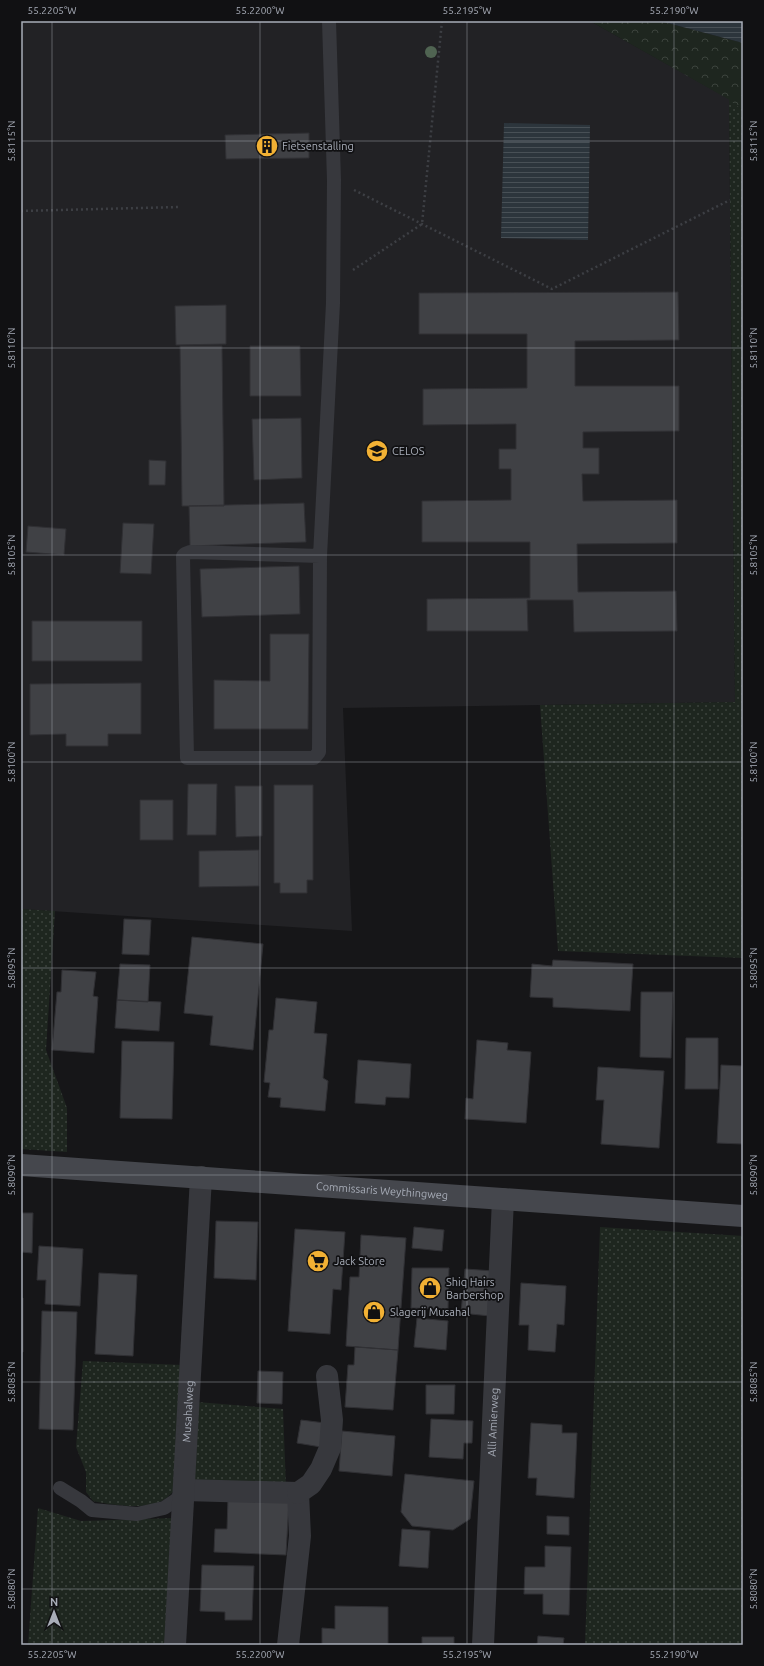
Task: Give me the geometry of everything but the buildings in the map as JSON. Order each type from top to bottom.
[{"type":"main road","name":"Commissaris Weythingweg","points":[[21,1165],[743,1216]]},
{"type":"street","name":"Musahalweg","points":[[174,1645],[201,1177]]},
{"type":"street","name":"Alli Amierweg","points":[[483,1645],[503,1199]]},
{"type":"street","points":[[184,1490],[298,1493],[311,1484],[321,1469],[330,1448],[332,1420],[327,1376]]},
{"type":"street","points":[[288,1645],[300,1536],[298,1493]]},
{"type":"lane","points":[[320,556],[190,552],[183,556],[187,758],[314,758],[318,756],[319,752],[320,556],[333,284],[334,180],[329,21]]},
{"type":"lane","points":[[60,1488],[92,1510],[136,1514],[164,1508],[176,1500],[184,1490]]},
{"type":"path","points":[[422,224],[442,21]]},
{"type":"path","points":[[334,180],[552,289],[730,200]]},
{"type":"path","points":[[21,211],[179,207]]},
{"type":"path","points":[[333,284],[422,224]]},
{"type":"shaded area","name":"CELOS","points":[[21,21],[590,21],[729,99],[735,702],[343,708],[352,931],[21,909]]},
{"type":"shaded area","points":[[660,21],[743,21],[743,43]]},
{"type":"shaded area","points":[[504,123],[590,125],[588,240],[501,238]]},
{"type":"green space","points":[[590,21],[660,21],[743,43],[743,110],[728,99]]},
{"type":"green space","points":[[729,99],[743,110],[743,958],[558,951],[540,705],[735,702]]},
{"type":"green space","points":[[21,909],[55,911],[46,1050],[67,1108],[67,1152],[21,1149]]},
{"type":"green space","points":[[600,1227],[743,1236],[743,1602],[741,1645],[585,1645]]},
{"type":"green space","points":[[83,1361],[183,1365],[175,1490],[162,1501],[142,1506],[116,1505],[93,1501],[86,1492],[86,1472],[76,1447]]},
{"type":"green space","points":[[197,1402],[283,1409],[286,1487],[196,1481],[193,1474]]},
{"type":"green space","points":[[38,1508],[81,1521],[175,1518],[166,1645],[28,1645]]},
{"type":"place","name":"Fietsenstalling","points":[[267,146]]},
{"type":"place","name":"CELOS","points":[[377,451]]},
{"type":"place","name":"Jack Store","points":[[318,1261]]},
{"type":"place","name":"Shiq Hairs Barbershop","points":[[430,1288]]},
{"type":"place","name":"Slagerij Musahal","points":[[374,1312]]}]
